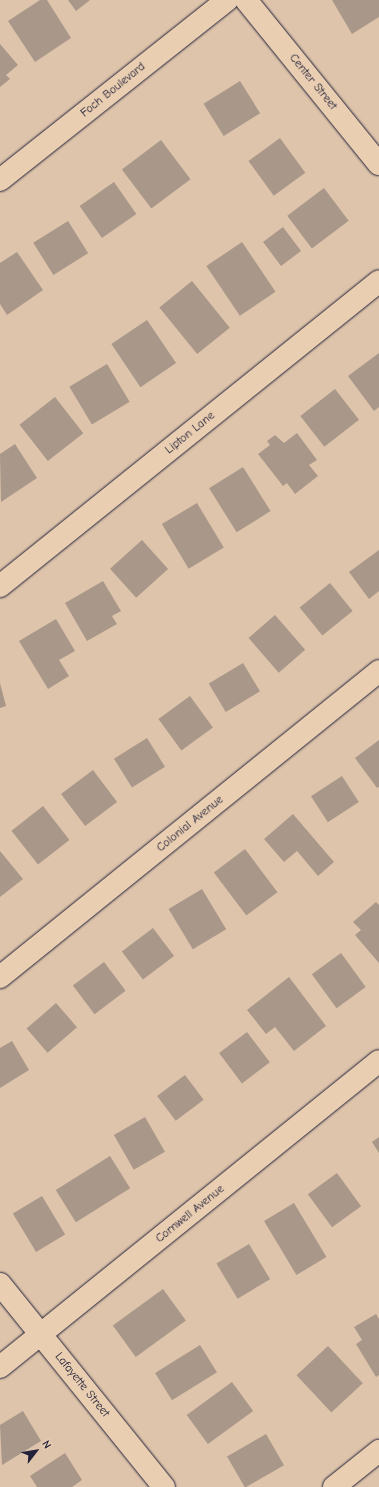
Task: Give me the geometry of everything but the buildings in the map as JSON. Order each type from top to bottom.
[{"type":"street","name":"Foch Boulevard","points":[[0,180],[226,0]]},
{"type":"street","name":"Center Street","points":[[246,0],[379,164]]},
{"type":"street","name":"Lipton Lane","points":[[0,586],[379,281]]},
{"type":"street","name":"Colonial Avenue","points":[[0,977],[379,671]]},
{"type":"street","name":"Cornwell Avenue","points":[[0,1367],[379,1061]]},
{"type":"street","name":"Lafayette Street","points":[[0,1284],[164,1487]]},
{"type":"street","points":[[334,1487],[379,1451]]}]
